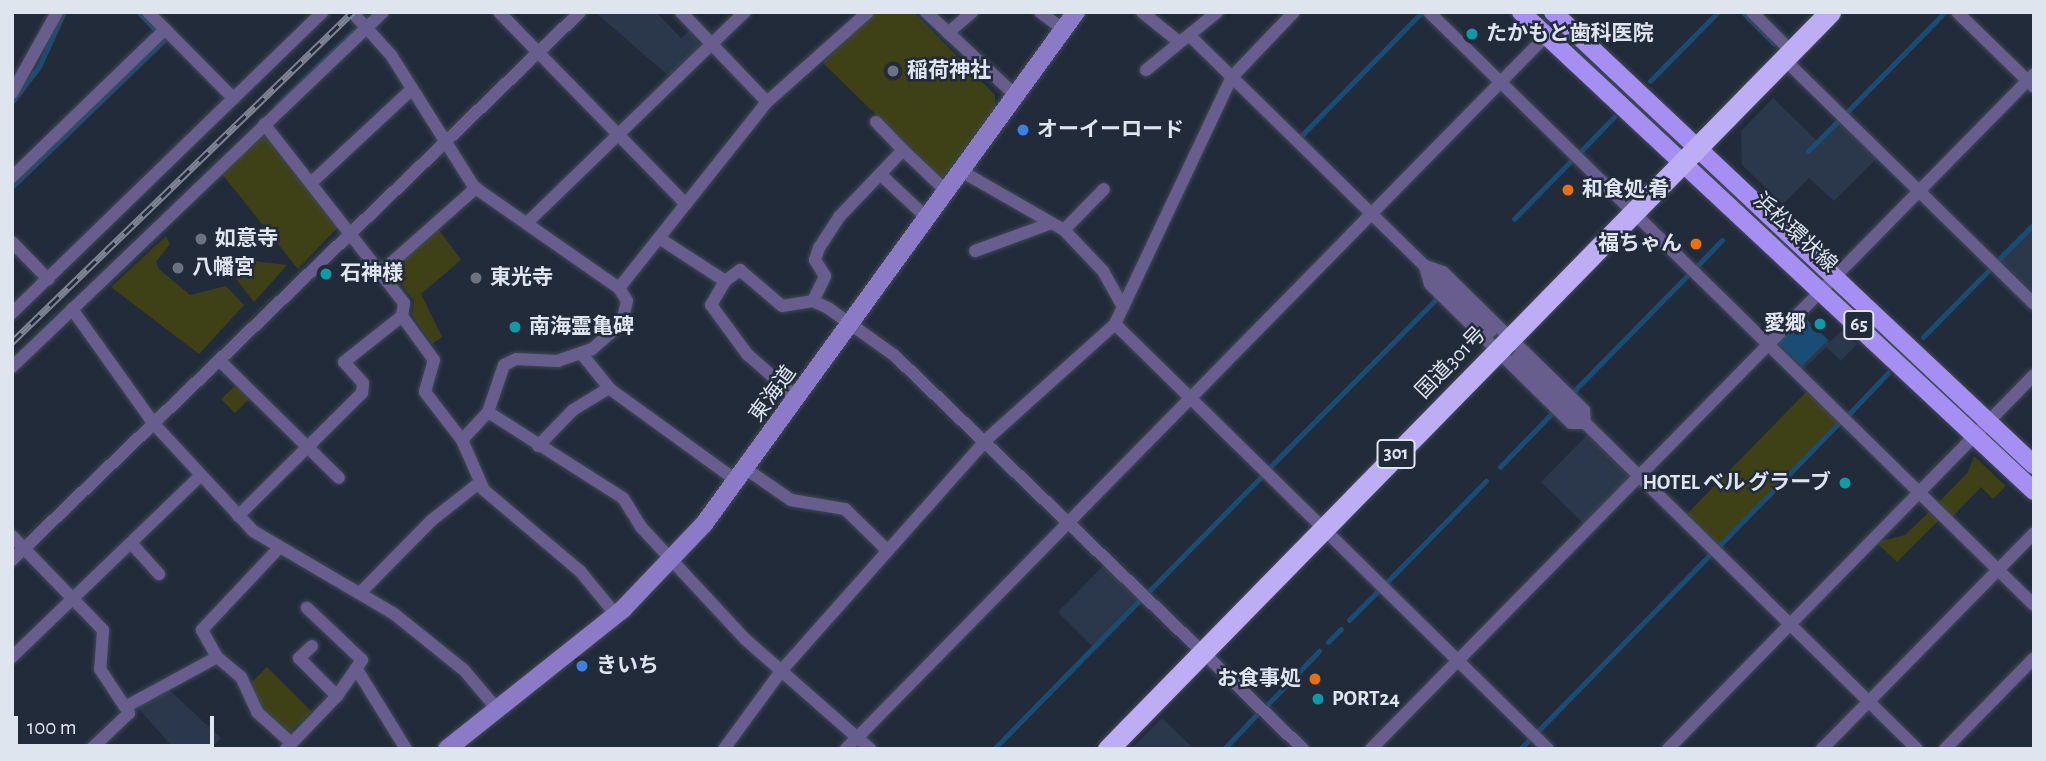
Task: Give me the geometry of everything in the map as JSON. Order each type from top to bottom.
[{"type":"highway","name":"国道301号","points":[[1108,749],[1830,12]]},
{"type":"main road","name":"東海道","points":[[450,748],[616,615],[672,559],[742,475],[1076,12]]},
{"type":"main road","name":"浜松環状線","points":[[1521,12],[1692,152],[1835,276],[2034,464]]},
{"type":"main road","name":"浜松環状線","points":[[1561,15],[1821,289],[2034,491]]},
{"type":"street","points":[[12,93],[57,12]]},
{"type":"street","points":[[148,12],[234,99]]},
{"type":"street","points":[[12,313],[323,12]]},
{"type":"street","points":[[352,12],[412,89],[475,188],[529,221],[620,288],[626,316],[604,342],[558,361],[510,361],[496,377],[488,412],[462,440]]},
{"type":"street","points":[[12,367],[383,12]]},
{"type":"street","points":[[499,12],[686,204]]},
{"type":"street","points":[[12,560],[580,12]]},
{"type":"street","points":[[681,12],[767,102]]},
{"type":"street","points":[[529,221],[745,12]]},
{"type":"street","points":[[620,288],[767,102],[868,12]]},
{"type":"street","points":[[926,12],[1015,95]]},
{"type":"street","points":[[947,33],[971,12]]},
{"type":"street","points":[[1040,12],[1064,30]]},
{"type":"street","points":[[1142,12],[1184,38],[1232,77],[1917,749]]},
{"type":"street","points":[[1146,70],[1217,12]]},
{"type":"street","points":[[724,749],[781,671],[987,439],[1115,324],[1232,77],[1294,12]]},
{"type":"street","points":[[1429,12],[2034,605]]},
{"type":"street","points":[[1752,12],[1788,55],[1919,191],[2034,303]]},
{"type":"street","points":[[1371,749],[1821,289],[2031,81],[1957,12]]},
{"type":"street","points":[[12,177],[165,29]]},
{"type":"street","points":[[846,749],[1547,35]]},
{"type":"street","points":[[312,182],[412,89]]},
{"type":"street","points":[[876,122],[946,191]]},
{"type":"street","points":[[238,516],[362,393],[363,383],[344,362],[402,316],[404,303],[352,232],[264,124]]},
{"type":"street","points":[[813,301],[825,276],[815,260],[819,248],[903,150]]},
{"type":"street","points":[[961,171],[995,194],[1028,204],[1049,224],[1064,230],[1103,271],[1123,307]]},
{"type":"street","points":[[880,174],[927,218]]},
{"type":"street","points":[[381,272],[475,188]]},
{"type":"street","points":[[1064,230],[1104,189]]},
{"type":"street","points":[[975,251],[1049,224]]},
{"type":"street","points":[[659,238],[725,281]]},
{"type":"street","points":[[12,242],[47,279]]},
{"type":"street","points":[[1425,266],[1443,272],[1504,344],[1584,410],[1585,423]]},
{"type":"street","points":[[797,398],[747,354],[711,305],[725,281],[740,270],[782,306],[813,301],[852,323],[987,439],[1303,749]]},
{"type":"street","points":[[72,309],[154,424],[238,516],[277,551],[361,592],[427,638],[497,709]]},
{"type":"street","points":[[402,316],[434,360],[425,392],[462,440],[479,483],[580,571],[616,615]]},
{"type":"street","points":[[1115,324],[1548,749]]},
{"type":"street","points":[[582,353],[609,388],[742,475],[791,500],[845,509],[888,551]]},
{"type":"street","points":[[219,360],[339,478]]},
{"type":"street","points":[[1668,749],[2034,375]]},
{"type":"street","points":[[538,446],[573,410],[609,388]]},
{"type":"street","points":[[488,412],[624,498],[672,559],[781,671],[870,749]]},
{"type":"street","points":[[12,657],[200,476]]},
{"type":"street","points":[[361,592],[432,520],[479,483]]},
{"type":"street","points":[[1822,749],[2034,533]]},
{"type":"street","points":[[12,537],[103,630],[100,669],[125,707],[128,720],[91,749]]},
{"type":"street","points":[[131,543],[159,574]]},
{"type":"street","points":[[277,551],[202,630],[217,657],[241,677],[257,712],[287,745],[337,696],[362,660],[307,608]]},
{"type":"street","points":[[312,646],[299,658],[337,696]]},
{"type":"street","points":[[125,707],[217,657]]},
{"type":"street","points":[[1945,749],[2034,658]]},
{"type":"street","points":[[356,668],[406,749]]},
{"type":"shaded area","points":[[595,12],[656,12],[681,38],[690,30],[702,49],[671,78]]},
{"type":"shaded area","points":[[1773,98],[1817,141],[1808,152],[1842,119],[1879,156],[1834,201],[1809,178],[1783,204],[1742,165],[1741,131]]},
{"type":"shaded area","points":[[2034,226],[2034,293],[2000,260]]},
{"type":"shaded area","points":[[1802,315],[1830,342],[1842,330],[1857,344],[1841,361],[1826,347],[1801,372],[1775,342]]},
{"type":"shaded area","points":[[1588,434],[1632,477],[1585,525],[1541,482]]},
{"type":"shaded area","points":[[1106,563],[1141,597],[1093,647],[1058,612]]},
{"type":"shaded area","points":[[165,686],[221,738],[210,749],[174,749],[134,703]]},
{"type":"shaded area","points":[[1162,718],[1194,749],[1131,749]]},
{"type":"green space","points":[[874,12],[914,12],[995,95],[995,108],[942,179],[823,63]]},
{"type":"green space","points":[[264,134],[338,227],[298,269],[222,174]]},
{"type":"green space","points":[[437,227],[461,260],[421,294],[442,337],[432,344],[412,315],[414,301],[391,270]]},
{"type":"green space","points":[[166,236],[170,244],[156,262],[159,269],[190,295],[226,286],[244,305],[199,354],[111,287]]},
{"type":"green space","points":[[247,260],[287,265],[254,302],[233,275]]},
{"type":"green space","points":[[237,384],[251,397],[235,413],[221,399]]},
{"type":"green space","points":[[1808,390],[1840,421],[1718,546],[1686,515]]},
{"type":"green space","points":[[1974,456],[2006,486],[1993,499],[1981,487],[1951,518],[1939,502],[1968,472]]},
{"type":"green space","points":[[1929,512],[1940,519],[1897,562],[1876,542],[1905,535]]},
{"type":"green space","points":[[267,667],[312,712],[290,732],[261,709],[249,685]]},
{"type":"water","points":[[1804,317],[1828,340],[1802,366],[1778,343]]},
{"type":"waterway","points":[[12,102],[39,67],[64,12]]},
{"type":"waterway","points":[[139,12],[154,28]]},
{"type":"waterway","points":[[1301,136],[1422,12]]},
{"type":"waterway","points":[[1650,81],[1718,12]]},
{"type":"waterway","points":[[1743,12],[1774,43]]},
{"type":"waterway","points":[[1845,114],[1945,12]]},
{"type":"waterway","points":[[276,106],[354,31]]},
{"type":"waterway","points":[[12,187],[163,41]]},
{"type":"waterway","points":[[1579,153],[1614,117]]},
{"type":"waterway","points":[[1808,151],[1840,119]]},
{"type":"waterway","points":[[1514,219],[1572,160]]},
{"type":"waterway","points":[[1996,262],[2034,224]]},
{"type":"waterway","points":[[1696,267],[1722,240]]},
{"type":"waterway","points":[[1923,337],[1991,268]]},
{"type":"waterway","points":[[1574,391],[1689,274]]},
{"type":"waterway","points":[[1268,469],[1437,298]]},
{"type":"waterway","points":[[1847,416],[1888,373]]},
{"type":"waterway","points":[[1500,467],[1554,411]]},
{"type":"waterway","points":[[1717,548],[1840,422]]},
{"type":"waterway","points":[[1149,591],[1263,475]]},
{"type":"waterway","points":[[1385,584],[1486,481]]},
{"type":"waterway","points":[[1537,732],[1711,554]]},
{"type":"waterway","points":[[1349,620],[1380,589]]},
{"type":"waterway","points":[[994,749],[1142,598]]},
{"type":"waterway","points":[[1328,642],[1341,629]]},
{"type":"waterway","points":[[1294,677],[1319,651]]},
{"type":"waterway","points":[[1267,705],[1286,685]]},
{"type":"waterway","points":[[1224,749],[1258,713]]},
{"type":"waterway","points":[[1520,749],[1531,738]]},
{"type":"railway","points":[[12,342],[353,12]]},
{"type":"place","name":"たかもと歯科医院","points":[[1472,34]]},
{"type":"place","name":"稲荷神社","points":[[893,71]]},
{"type":"place","name":"オーイーロード","points":[[1023,130]]},
{"type":"place","name":"和食処 肴","points":[[1568,190]]},
{"type":"place","name":"如意寺","points":[[201,239]]},
{"type":"place","name":"福ちゃん","points":[[1696,244]]},
{"type":"place","name":"八幡宮","points":[[178,268]]},
{"type":"place","name":"石神様","points":[[326,274]]},
{"type":"place","name":"東光寺","points":[[476,278]]},
{"type":"place","name":"愛郷","points":[[1820,324]]},
{"type":"place","name":"南海霊亀碑","points":[[515,327]]},
{"type":"place","name":"HOTEL ベル グラーブ","points":[[1845,483]]},
{"type":"place","name":"きいち","points":[[582,666]]},
{"type":"place","name":"お食事処","points":[[1315,679]]},
{"type":"place","name":"PORT24","points":[[1318,699]]}]
